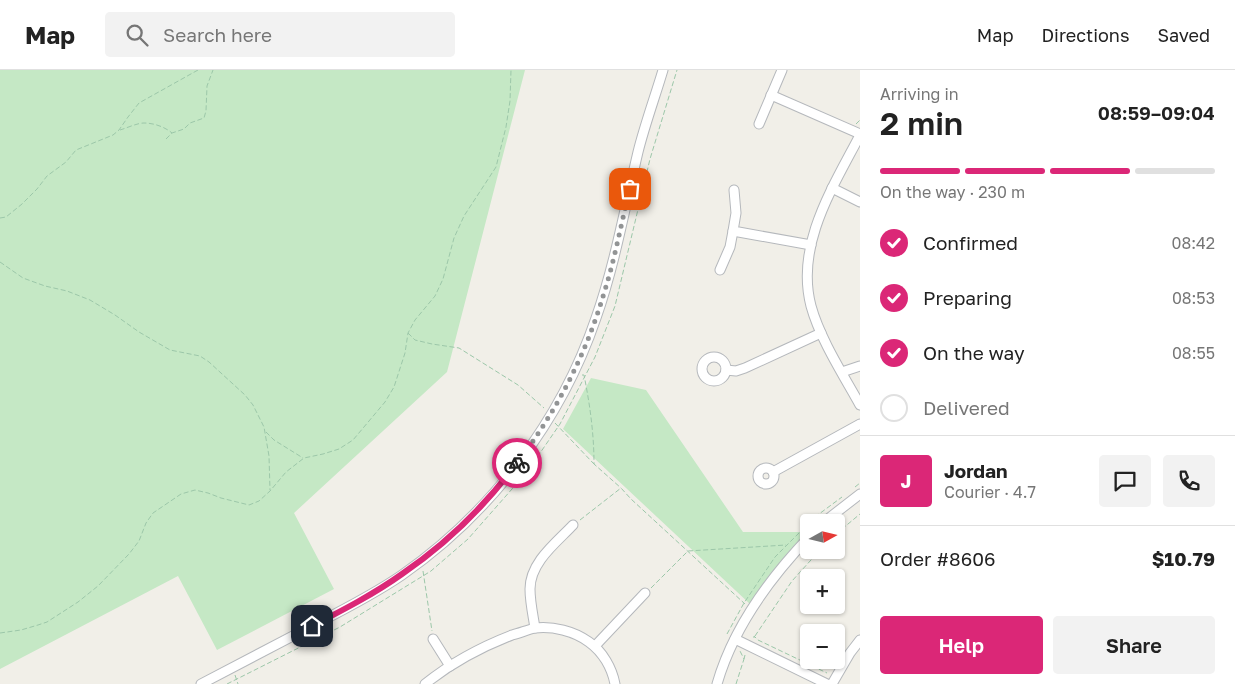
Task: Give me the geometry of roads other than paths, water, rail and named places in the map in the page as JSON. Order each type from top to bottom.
[{"type":"street","points":[[201,684],[344,609],[388,583],[421,560],[466,522],[494,492],[534,440],[550,416],[574,372],[586,346],[605,293],[639,150],[663,70]]},
{"type":"street","points":[[759,124],[782,70]]},
{"type":"street","points":[[771,95],[860,134],[819,217],[808,262],[811,306],[821,333],[860,406]]},
{"type":"street","points":[[832,188],[860,202]]},
{"type":"street","points":[[720,270],[730,247],[733,231],[736,213],[734,190]]},
{"type":"street","points":[[733,231],[811,245]]},
{"type":"street","points":[[726,370],[736,371],[745,368],[821,333]]},
{"type":"street","points":[[842,372],[860,366]]},
{"type":"street","points":[[773,472],[860,424]]},
{"type":"street","points":[[832,514],[856,491]]},
{"type":"street","points":[[535,628],[530,588],[534,571],[544,555],[573,525]]},
{"type":"street","points":[[717,684],[741,626],[747,606],[800,547]]},
{"type":"street","points":[[595,646],[645,593]]},
{"type":"street","points":[[425,684],[450,666],[500,640],[535,628],[552,628],[568,631],[595,646],[609,664],[615,684]]},
{"type":"street","points":[[433,639],[450,666]]},
{"type":"street","points":[[735,640],[827,684]]},
{"type":"street","points":[[834,681],[860,640]]}]
